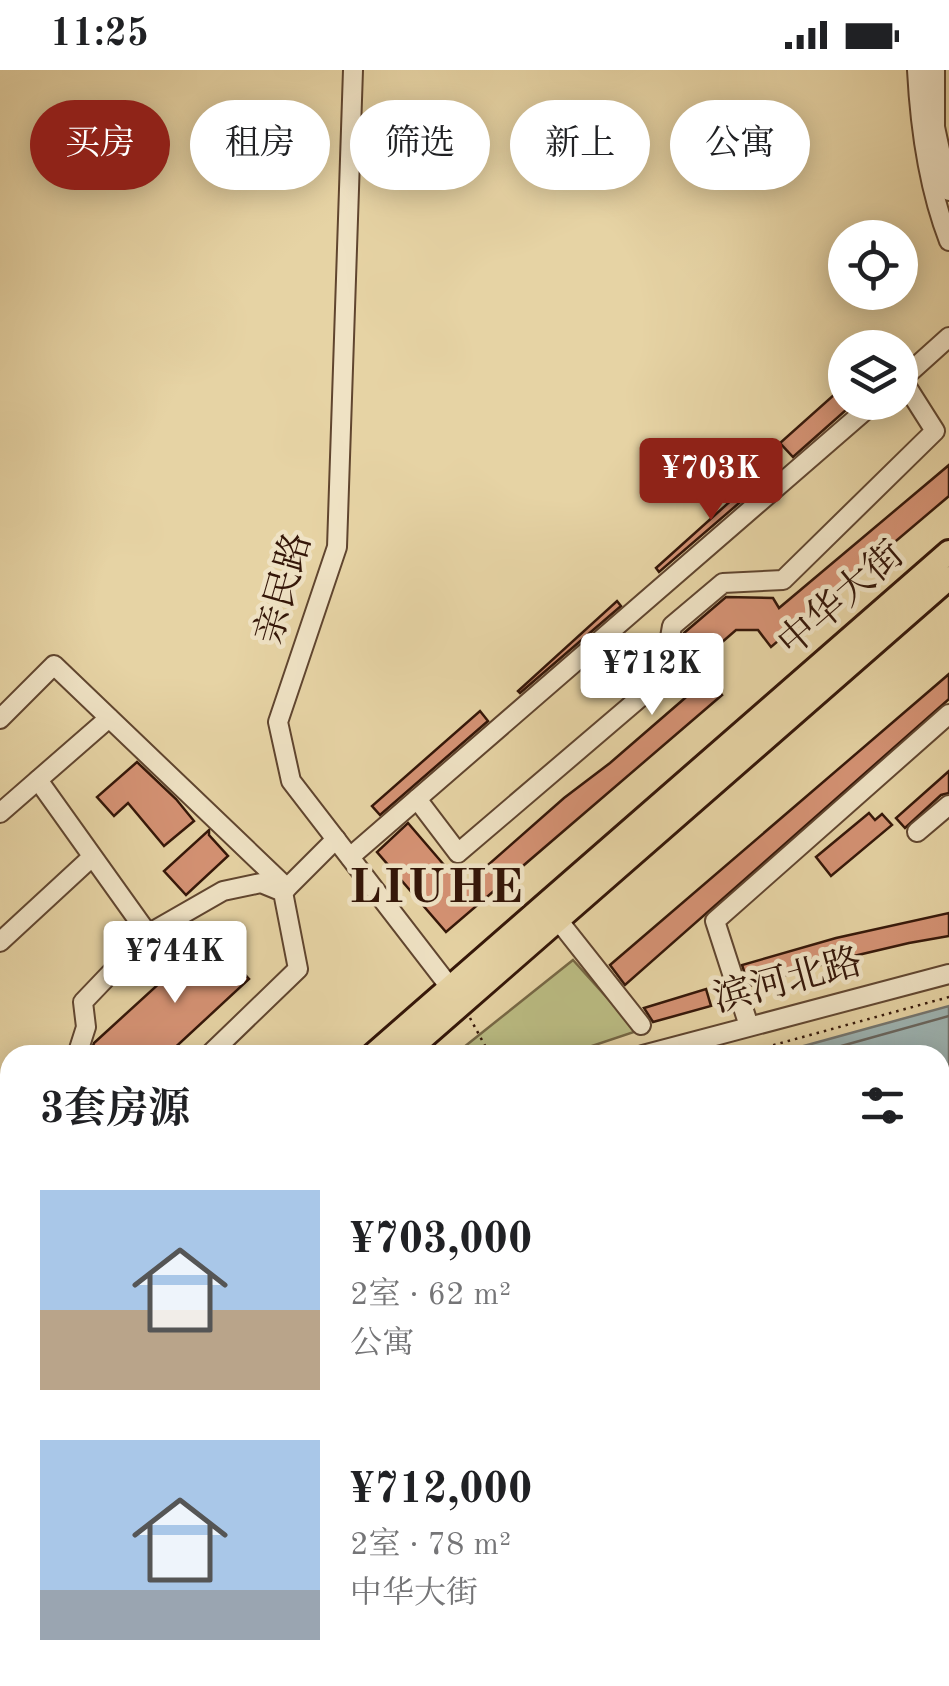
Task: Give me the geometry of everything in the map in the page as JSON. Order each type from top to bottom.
[{"type":"main road","name":"中华大街","points":[[412,1045],[456,996],[949,552]]},
{"type":"main road","name":"中华大街","points":[[388,1045],[558,920],[949,578]]},
{"type":"street","name":"亲民路","points":[[353,70],[337,548],[278,722],[291,780],[456,996]]},
{"type":"street","points":[[917,70],[920,126],[949,241]]},
{"type":"street","points":[[936,70],[935,127],[949,191]]},
{"type":"street","points":[[918,365],[949,338]]},
{"type":"street","points":[[417,799],[458,853],[663,678],[672,626],[722,583],[783,580],[935,431],[918,406]]},
{"type":"street","points":[[350,857],[854,420]]},
{"type":"street","points":[[0,719],[54,665],[285,890],[298,970],[219,1045]]},
{"type":"street","points":[[749,1026],[715,921],[949,714]]},
{"type":"street","points":[[0,813],[109,718]]},
{"type":"street","points":[[38,780],[148,934]]},
{"type":"street","points":[[917,832],[949,805]]},
{"type":"street","points":[[285,890],[336,839]]},
{"type":"street","points":[[0,942],[92,857]]},
{"type":"street","points":[[80,1045],[86,1026],[83,1002],[148,934],[223,891],[260,883],[285,890]]},
{"type":"street","points":[[558,920],[642,1025]]},
{"type":"street","name":"滨河北路","points":[[680,1045],[949,974]]},
{"type":"path","points":[[456,996],[484,1045]]},
{"type":"path","points":[[774,1045],[949,997]]},
{"type":"green space","points":[[573,960],[637,1031],[595,1045],[467,1045]]},
{"type":"water","points":[[949,1006],[949,1045],[807,1045]]},
{"type":"building","points":[[828,400],[828,420],[835,420],[793,457],[780,443]]},
{"type":"building","points":[[949,465],[949,496],[771,647],[758,630],[736,630],[713,650],[707,676],[722,695],[446,932],[377,852],[408,823],[463,887],[685,698],[674,684],[684,633],[726,597],[773,598],[779,608]]},
{"type":"building","points":[[755,479],[760,485],[659,572],[656,568]]},
{"type":"building","points":[[617,601],[621,606],[518,691]]},
{"type":"building","points":[[949,674],[949,699],[625,985],[610,965]]},
{"type":"building","points":[[480,711],[488,721],[380,815],[372,806]]},
{"type":"building","points":[[137,762],[194,821],[164,846],[128,803],[114,816],[97,797]]},
{"type":"building","points":[[949,771],[949,793],[941,795],[905,828],[896,818]]},
{"type":"building","points":[[869,813],[875,820],[882,814],[892,825],[831,876],[816,857]]},
{"type":"building","points":[[209,830],[228,856],[186,895],[164,871]]},
{"type":"building","points":[[949,913],[949,936],[841,959],[749,986],[742,965],[836,938]]},
{"type":"building","points":[[210,937],[249,979],[178,1045],[94,1043]]},
{"type":"building","points":[[706,989],[711,1006],[653,1022],[644,1008]]},
{"type":"district","name":"LIUHE","points":[[437,889]]}]
